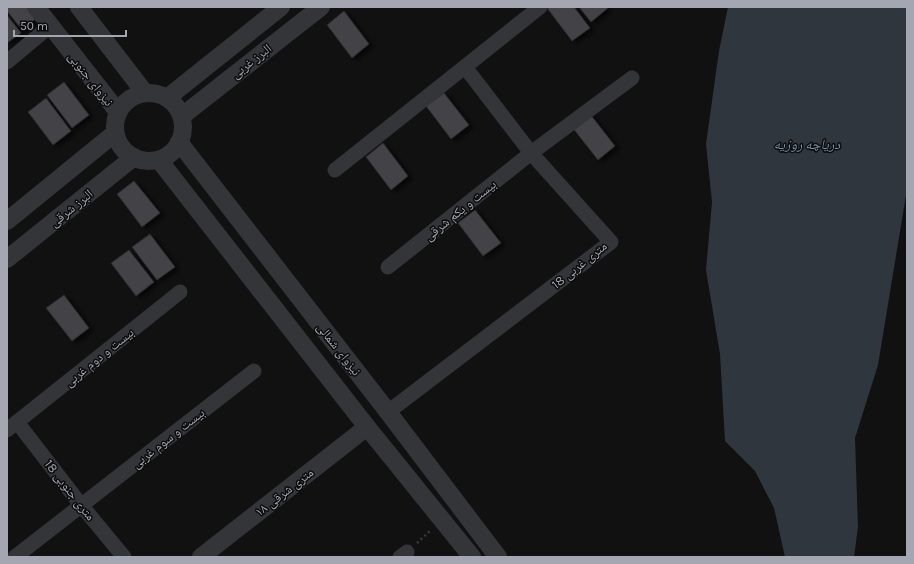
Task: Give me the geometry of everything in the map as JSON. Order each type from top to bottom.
[{"type":"street","name":"نیزوای جنوبی","points":[[36,7],[118,112]]},
{"type":"street","points":[[79,7],[144,93]]},
{"type":"street","name":"البرز غربی","points":[[167,98],[281,7]]},
{"type":"street","name":"البرز غربی","points":[[182,116],[321,7]]},
{"type":"street","points":[[335,170],[540,7]]},
{"type":"street","points":[[7,62],[50,26]]},
{"type":"street","name":"18 متری غربی","points":[[388,412],[611,242],[531,153],[465,66]]},
{"type":"street","name":"بیست و یکم شرقی","points":[[388,268],[531,153],[632,78]]},
{"type":"street","points":[[144,93],[156,93],[167,98],[176,105],[182,116],[183,127],[179,142],[175,149],[159,160],[144,161],[125,151],[119,143],[115,133],[115,122],[118,112],[124,104],[133,96],[144,93]]},
{"type":"street","points":[[7,221],[115,133]]},
{"type":"street","name":"نیزوای شمالی","points":[[179,142],[498,557]]},
{"type":"street","name":"البرز شرقی","points":[[7,259],[134,157]]},
{"type":"street","name":"نیزوای شمالی","points":[[159,160],[367,427],[472,557]]},
{"type":"street","name":"بیست و دوم غربی","points":[[12,426],[180,292]]},
{"type":"street","name":"بیست و سوم غربی","points":[[14,557],[254,372]]},
{"type":"street","name":"18 متری جنوبی","points":[[12,426],[124,557]]},
{"type":"street","name":"۱۸ متری شرقی","points":[[201,557],[367,427]]},
{"type":"path","points":[[404,554],[442,520]]},
{"type":"water","name":"دریاچه روزیه","points":[[728,7],[907,7],[907,189],[878,365],[855,438],[858,527],[854,557],[785,557],[774,508],[755,471],[725,441],[720,354],[706,270],[712,202],[706,144],[719,51]]},
{"type":"building","points":[[7,7],[32,7],[39,16],[22,30],[7,11]]},
{"type":"building","points":[[574,7],[590,28],[572,41],[547,8]]},
{"type":"building","points":[[579,7],[607,7],[608,8],[591,22]]},
{"type":"building","points":[[344,11],[369,44],[352,58],[327,25]]},
{"type":"building","points":[[7,15],[21,33],[7,43]]},
{"type":"building","points":[[64,82],[89,115],[72,128],[47,95]]},
{"type":"building","points":[[444,93],[469,125],[451,139],[426,106]]},
{"type":"building","points":[[46,98],[71,131],[53,145],[28,112]]},
{"type":"building","points":[[590,114],[615,146],[598,160],[572,127]]},
{"type":"building","points":[[383,143],[408,176],[391,190],[366,157]]},
{"type":"building","points":[[134,181],[160,213],[142,227],[117,194]]},
{"type":"building","points":[[475,210],[501,243],[483,256],[458,223]]},
{"type":"building","points":[[150,234],[175,267],[157,280],[132,247]]},
{"type":"building","points":[[129,250],[154,282],[136,296],[111,263]]},
{"type":"building","points":[[64,295],[89,328],[72,341],[46,308]]}]
